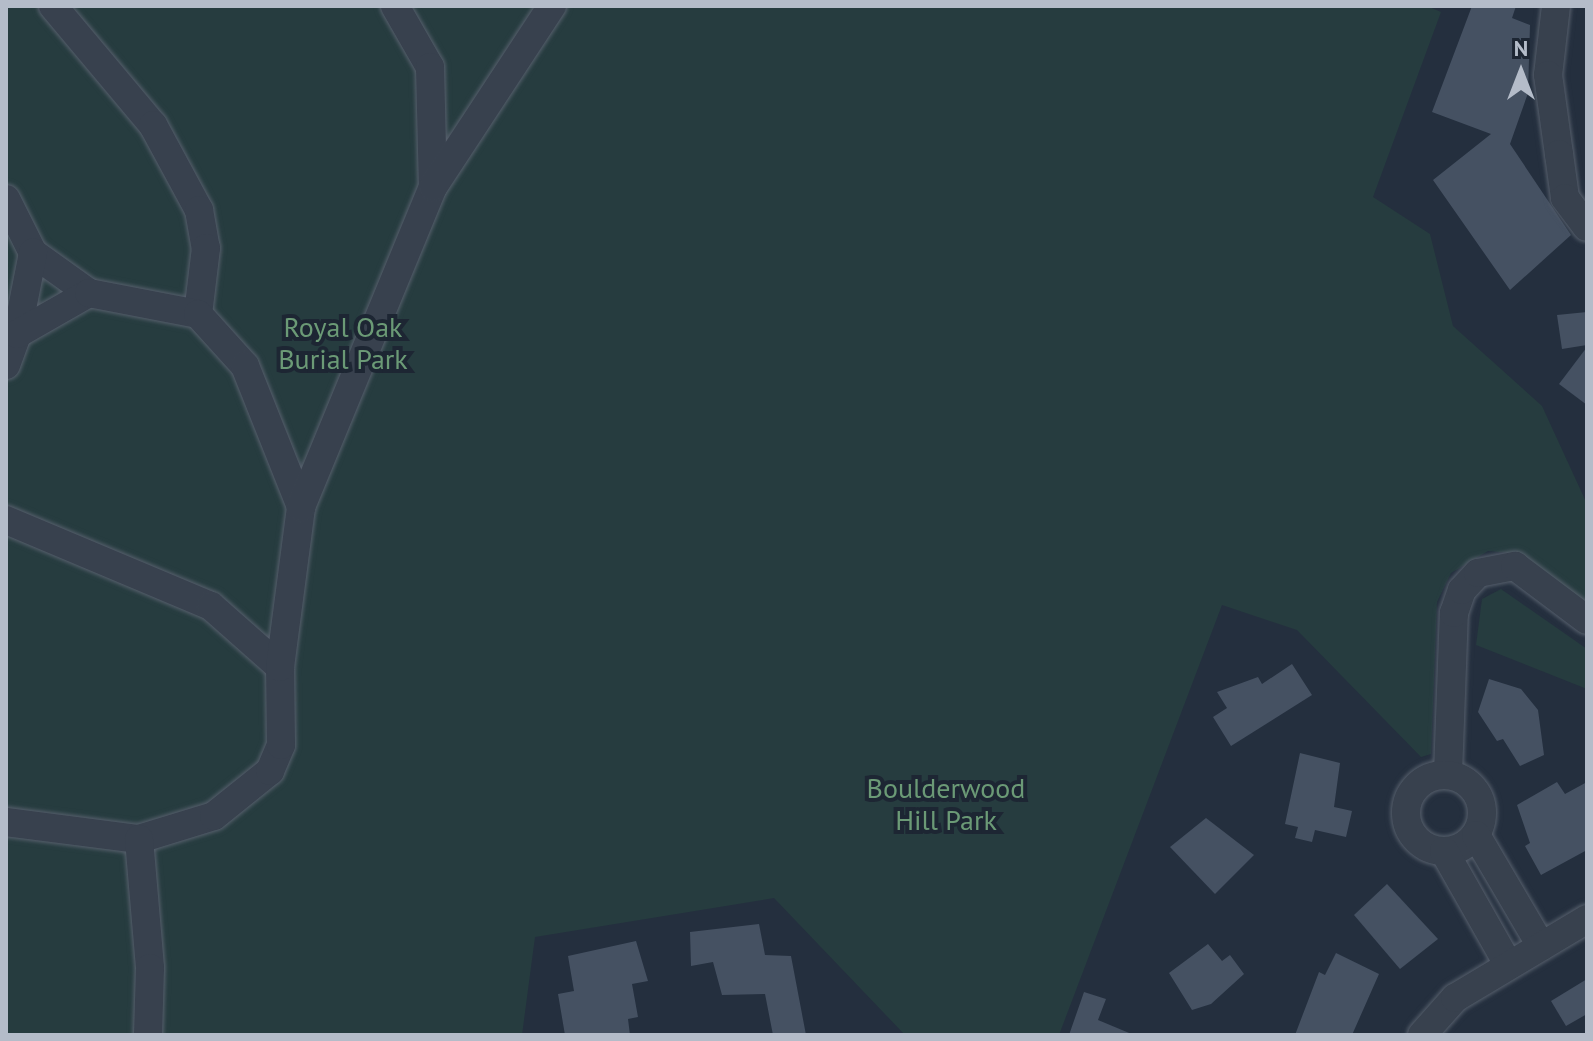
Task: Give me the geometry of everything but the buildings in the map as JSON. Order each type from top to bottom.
[{"type":"street","points":[[53,6],[153,125],[199,210],[206,248],[198,314]]},
{"type":"street","points":[[395,6],[430,67],[433,187]]},
{"type":"street","points":[[6,822],[139,839],[214,816],[270,771],[281,745],[280,667],[301,507],[433,187],[552,6]]},
{"type":"street","points":[[1556,6],[1548,75],[1563,183],[1587,227]]},
{"type":"street","points":[[6,199],[33,253],[57,277],[89,293],[198,314],[245,366],[301,507]]},
{"type":"street","points":[[6,365],[17,334],[33,253]]},
{"type":"street","points":[[17,334],[89,293]]},
{"type":"street","points":[[6,520],[211,606],[280,667]]},
{"type":"street","points":[[1448,774],[1454,613],[1462,590],[1478,573],[1515,566],[1587,620]]},
{"type":"street","points":[[1448,774],[1480,797],[1476,835],[1541,946]]},
{"type":"street","points":[[1448,774],[1422,781],[1406,818],[1419,842],[1444,851],[1508,964]]},
{"type":"street","points":[[1444,851],[1476,835]]},
{"type":"street","points":[[139,839],[150,968],[148,1035]]},
{"type":"street","points":[[1422,1035],[1455,998],[1587,919]]},
{"type":"green space","name":"Royal Oak Burial Park","points":[[6,6],[1427,6],[1441,12],[1373,197],[1430,234],[1453,326],[1542,406],[1587,504],[1587,606],[1522,554],[1488,551],[1451,573],[1437,602],[1431,754],[1421,757],[1297,630],[1222,605],[1059,1035],[905,1035],[774,898],[535,937],[522,1035],[6,1035]]},
{"type":"green space","points":[[1501,589],[1587,649],[1587,689],[1476,645],[1482,599]]},
{"type":"park label","name":"Boulderwood Hill Park","points":[[946,804]]}]
